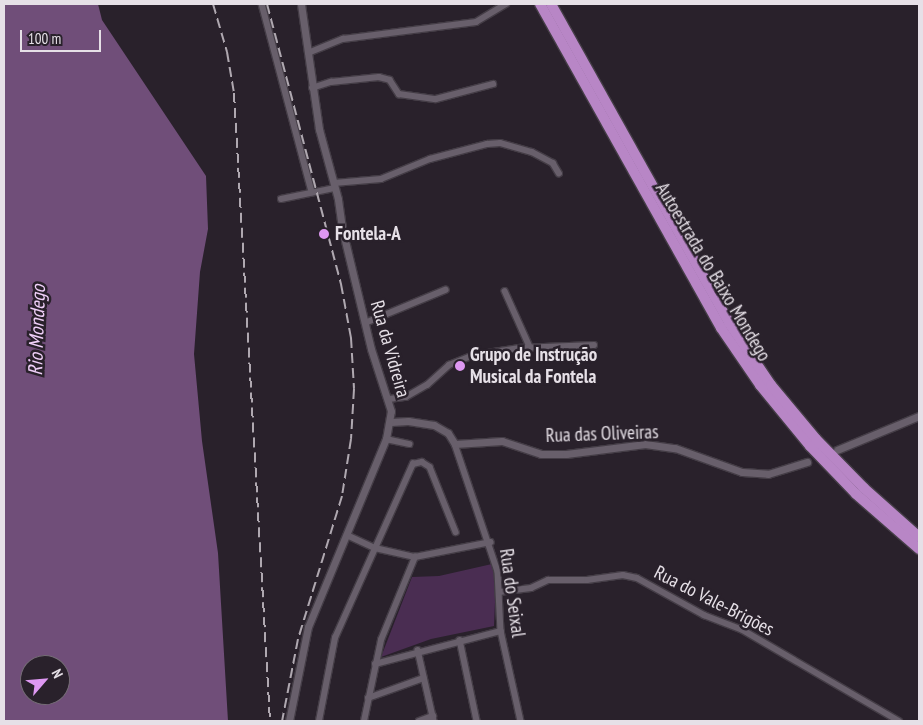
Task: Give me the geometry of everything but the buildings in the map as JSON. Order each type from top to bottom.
[{"type":"highway","name":"Autoestrada do Baixo Mondego","points":[[540,4],[721,328],[760,384],[836,473],[919,549]]},
{"type":"highway","name":"Autoestrada do Baixo Mondego","points":[[551,4],[729,323],[771,385],[816,439],[864,488],[919,537]]},
{"type":"street","points":[[262,4],[312,192]]},
{"type":"street","name":"Rua da Vidreira","points":[[289,721],[308,627],[386,440],[391,422],[389,399],[365,323],[335,185],[319,130],[301,4]]},
{"type":"street","points":[[308,53],[342,39],[476,22],[506,4]]},
{"type":"street","points":[[312,88],[331,82],[379,77],[390,80],[398,94],[436,99],[493,84]]},
{"type":"street","points":[[281,199],[335,185],[381,179],[430,159],[487,144],[500,143],[532,152],[553,164],[559,172]]},
{"type":"street","points":[[365,323],[445,290]]},
{"type":"street","points":[[505,291],[530,347]]},
{"type":"street","points":[[389,399],[406,397],[427,385],[456,361],[506,349],[594,345]]},
{"type":"street","points":[[837,450],[919,416]]},
{"type":"street","points":[[391,422],[408,421],[434,425],[448,434],[455,444]]},
{"type":"street","points":[[386,440],[409,444]]},
{"type":"street","name":"Rua das Oliveiras","points":[[455,444],[502,441],[541,454],[566,454],[645,444],[676,448],[742,472],[768,474],[807,462]]},
{"type":"street","name":"Rua do Seixal","points":[[455,444],[490,542],[499,592],[501,631],[521,721]]},
{"type":"street","points":[[319,721],[335,638],[409,468],[417,462],[432,469],[456,532]]},
{"type":"street","points":[[347,535],[375,548],[415,556],[490,542]]},
{"type":"street","points":[[364,721],[380,640],[415,556]]},
{"type":"street","name":"Rua do Vale-Brigões","points":[[499,592],[531,588],[548,580],[587,580],[622,575],[638,578],[704,615],[741,629],[899,721]]},
{"type":"street","points":[[376,664],[418,650],[501,631]]},
{"type":"street","points":[[460,640],[477,721]]},
{"type":"street","points":[[418,650],[433,719],[419,721]]},
{"type":"street","points":[[368,698],[424,678]]},
{"type":"shaded area","points":[[492,564],[496,578],[494,626],[431,639],[381,657],[412,577],[439,576]]},
{"type":"water","name":"Rio Mondego","points":[[4,4],[98,4],[102,20],[206,176],[208,229],[200,272],[194,354],[202,441],[218,553],[228,721],[4,721]]},
{"type":"railway","points":[[213,4],[227,52],[234,93],[270,721]]},
{"type":"railway","points":[[267,4],[341,284],[351,338],[354,389],[351,439],[342,496],[298,639],[282,721]]},
{"type":"place","name":"Fontela-A","points":[[324,234]]},
{"type":"place","name":"Grupo de Instrução Musical da Fontela","points":[[460,366]]}]
